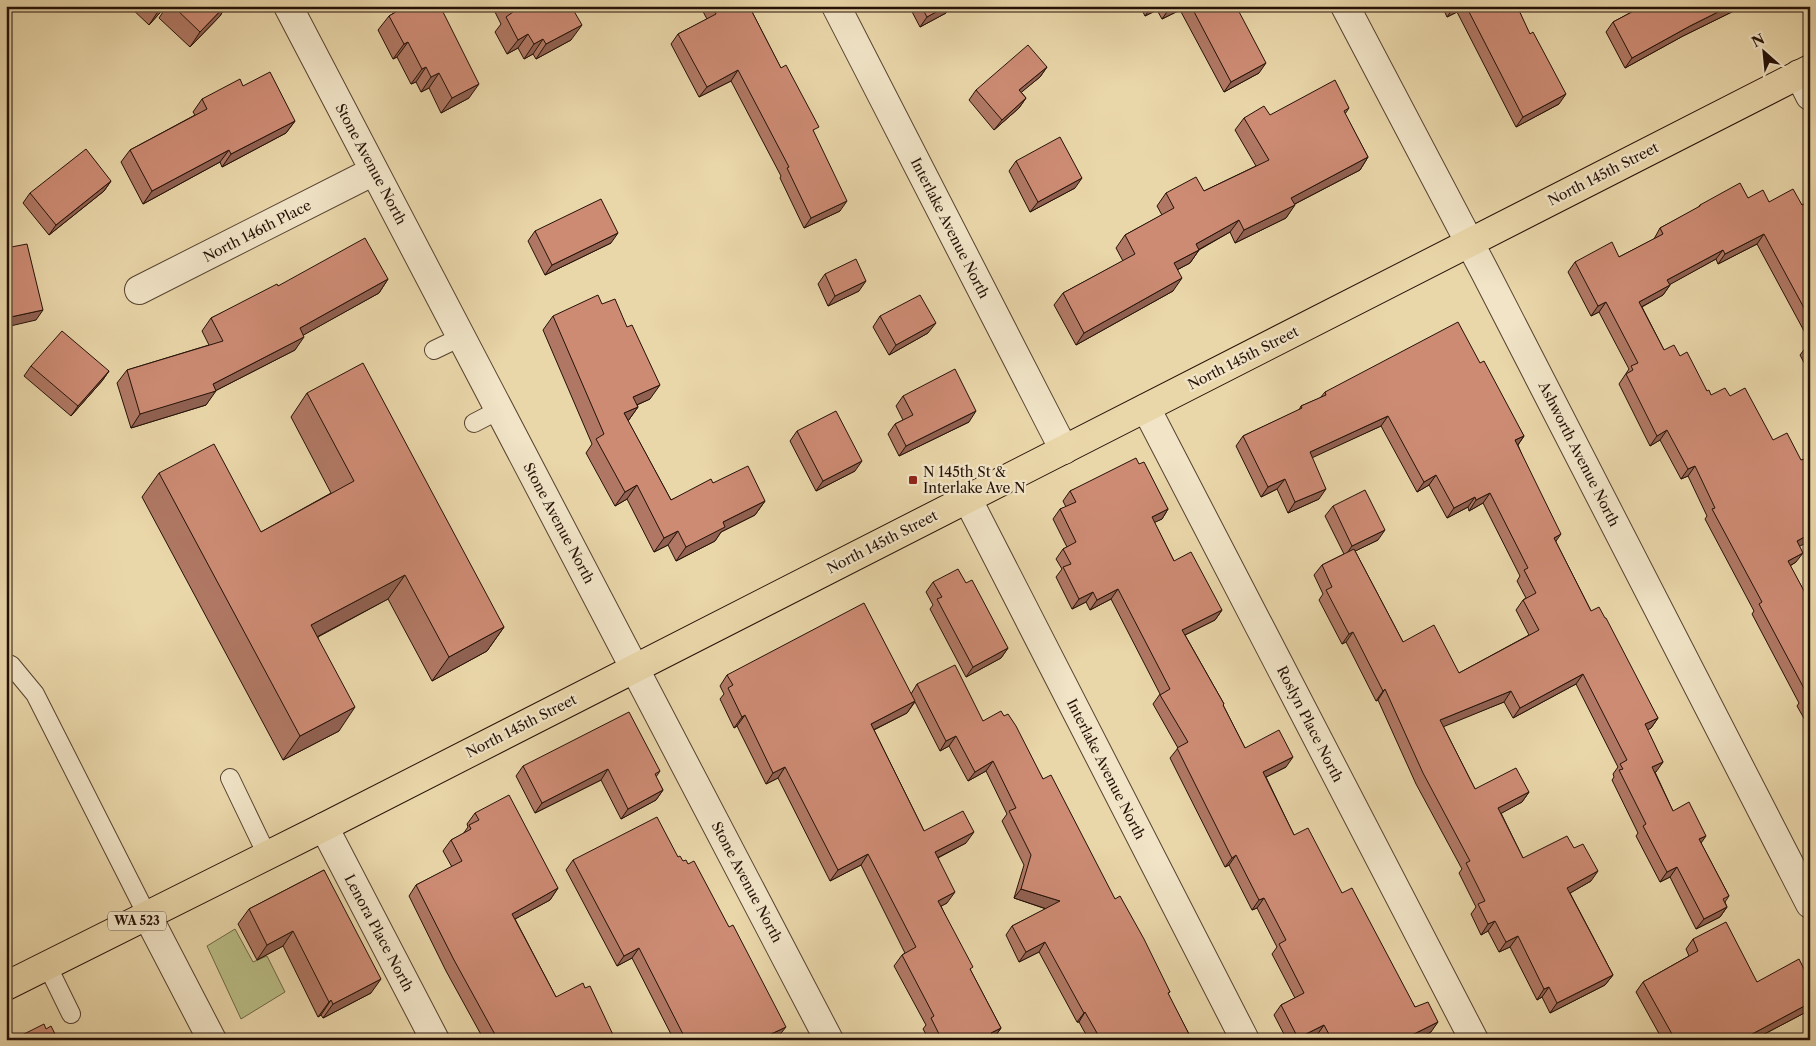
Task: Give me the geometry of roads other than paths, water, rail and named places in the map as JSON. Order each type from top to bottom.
[{"type":"main road","name":"North 145th Street","points":[[6,986],[324,827],[1469,242],[1806,80]]},
{"type":"street","name":"Stone Avenue North","points":[[288,6],[830,1040]]},
{"type":"street","name":"Interlake Avenue North","points":[[836,6],[1064,450]]},
{"type":"street","name":"Ashworth Avenue North","points":[[1345,6],[1469,242],[1810,904]]},
{"type":"street","name":"North 146th Place","points":[[139,290],[374,171]]},
{"type":"street","name":"Roslyn Place North","points":[[1146,408],[1474,1040]]},
{"type":"street","name":"Interlake Avenue North","points":[[967,498],[1245,1040]]},
{"type":"street","name":"Lenora Place North","points":[[324,827],[435,1040]]},
{"type":"street","points":[[147,915],[212,1040]]},
{"type":"lane","points":[[434,350],[461,336]]},
{"type":"lane","points":[[474,423],[500,410]]},
{"type":"lane","points":[[6,663],[11,665],[35,694],[147,915]]},
{"type":"lane","points":[[230,778],[267,855]]},
{"type":"lane","points":[[47,965],[71,1014]]},
{"type":"place","name":"N 145th St & Interlake Ave N","points":[[913,480]]}]
